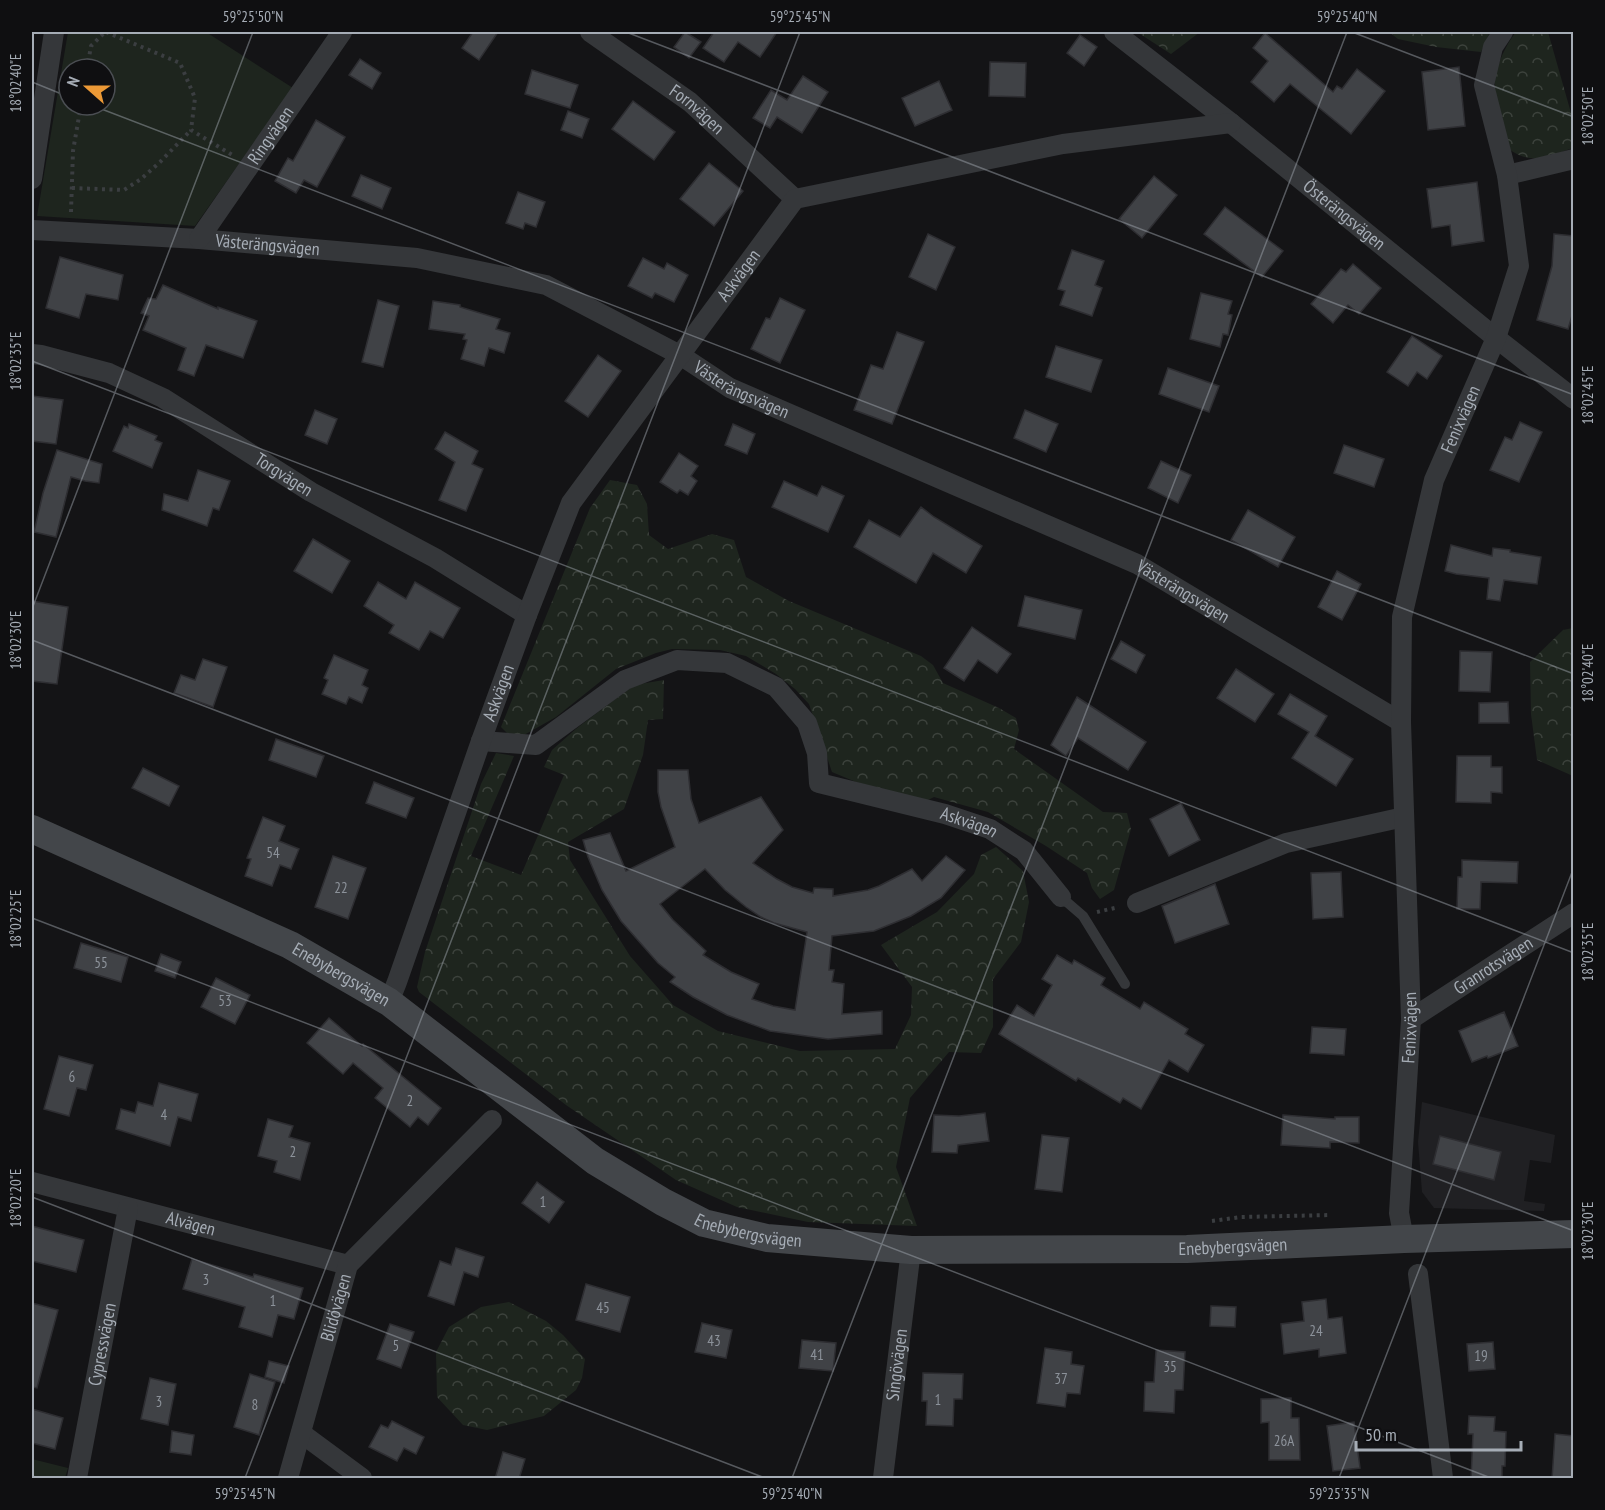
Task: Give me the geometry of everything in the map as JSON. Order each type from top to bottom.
[{"type":"main road","name":"Enebybergsvägen","points":[[32,829],[290,945],[389,1002],[595,1161],[663,1203],[704,1223],[766,1238],[911,1250],[1187,1249],[1574,1234]]},
{"type":"street","points":[[32,179],[54,32]]},
{"type":"street","name":"Ringvägen","points":[[200,239],[342,32]]},
{"type":"street","name":"Fornvägen","points":[[590,32],[690,102],[795,200]]},
{"type":"street","name":"Österängsvägen","points":[[1114,32],[1231,123],[1574,399]]},
{"type":"street","name":"Fenixvägen","points":[[1404,1239],[1399,1214],[1411,1019],[1401,722],[1402,617],[1434,480],[1496,338],[1519,266],[1507,175],[1484,85],[1493,46],[1503,32]]},
{"type":"street","points":[[795,200],[1063,144],[1231,123]]},
{"type":"street","points":[[1507,175],[1574,159]]},
{"type":"street","name":"Askvägen","points":[[389,1002],[398,982],[481,741],[571,503],[795,200]]},
{"type":"street","name":"Västerängsvägen","points":[[32,230],[200,239],[417,258],[546,285],[680,355],[730,388],[1137,564],[1401,722]]},
{"type":"street","name":"Torgvägen","points":[[32,354],[109,373],[164,398],[311,492],[435,558],[527,615]]},
{"type":"street","name":"Askvägen","points":[[481,741],[536,745],[625,680],[677,660],[727,663],[776,687],[807,723],[817,753],[819,783],[945,814],[990,829],[1024,851],[1061,897]]},
{"type":"street","points":[[1137,903],[1286,843],[1404,817]]},
{"type":"street","name":"Granrotsvägen","points":[[1411,1019],[1574,913]]},
{"type":"street","name":"Blidövägen","points":[[288,1479],[348,1264],[492,1120]]},
{"type":"street","name":"Alvägen","points":[[32,1182],[348,1264]]},
{"type":"street","name":"Cypressvägen","points":[[77,1479],[128,1208]]},
{"type":"street","name":"Singövägen","points":[[883,1479],[911,1250]]},
{"type":"street","points":[[1418,1274],[1443,1479]]},
{"type":"street","points":[[301,1433],[362,1479]]},
{"type":"lane","points":[[1061,897],[1083,916],[1125,984]]},
{"type":"path","points":[[72,188],[124,190],[147,173],[191,130],[195,98],[180,63],[105,32],[91,46],[89,57]]},
{"type":"path","points":[[70,232],[73,151],[79,117]]},
{"type":"path","points":[[191,130],[249,166]]},
{"type":"path","points":[[1083,916],[1137,903]]},
{"type":"path","points":[[1208,1221],[1241,1217],[1331,1215]]},
{"type":"shaded area","points":[[1422,1102],[1555,1135],[1551,1163],[1530,1160],[1524,1201],[1545,1204],[1544,1211],[1434,1208],[1422,1192],[1418,1142]]},
{"type":"green space","points":[[68,32],[206,32],[293,88],[195,226],[37,216],[57,97],[57,117],[117,117],[117,57],[64,57]]},
{"type":"green space","points":[[1137,32],[1200,32],[1171,54]]},
{"type":"green space","points":[[1389,32],[1490,32],[1481,52],[1436,47],[1398,39]]},
{"type":"green space","points":[[1516,32],[1548,32],[1573,120],[1573,148],[1534,159],[1510,150],[1498,105],[1495,80],[1502,54]]},
{"type":"green space","points":[[610,480],[637,485],[647,504],[649,535],[668,549],[712,534],[734,540],[746,577],[789,601],[921,656],[933,665],[943,683],[1016,718],[1019,730],[1014,749],[1103,812],[1127,813],[1131,829],[1114,890],[1100,899],[1092,888],[1087,873],[988,812],[934,797],[924,802],[868,787],[832,772],[809,704],[776,674],[746,656],[720,650],[672,649],[656,653],[616,669],[556,717],[524,735],[509,735],[501,727],[590,508]]},
{"type":"green space","points":[[1573,628],[1573,776],[1537,760],[1531,714],[1530,662],[1563,630]]},
{"type":"green space","points":[[664,680],[663,719],[648,720],[643,755],[624,809],[568,842],[570,860],[630,956],[673,1005],[718,1031],[800,1051],[895,1049],[911,1015],[912,987],[881,945],[937,912],[974,874],[981,855],[996,847],[1023,871],[1029,902],[1021,942],[993,979],[993,1027],[981,1053],[949,1052],[910,1098],[896,1167],[917,1226],[808,1222],[737,1207],[676,1180],[566,1105],[419,992],[417,987],[425,952],[481,784],[496,753],[514,756],[471,856],[521,875],[564,775],[544,767],[552,750],[634,685]]},
{"type":"green space","points":[[509,1302],[546,1321],[563,1335],[585,1359],[582,1378],[576,1390],[544,1416],[487,1430],[463,1425],[437,1397],[436,1352],[449,1327],[481,1307]]},
{"type":"green space","points":[[32,1459],[68,1468],[65,1478],[32,1478]]},
{"type":"building","points":[[473,32],[498,32],[479,60],[462,48]]},
{"type":"building","points":[[685,32],[701,42],[689,58],[674,47]]},
{"type":"building","points":[[714,32],[777,32],[760,57],[738,42],[724,62],[703,48]]},
{"type":"building","points":[[1265,33],[1333,92],[1337,86],[1342,89],[1357,69],[1385,91],[1351,134],[1290,84],[1274,102],[1251,82],[1268,61],[1253,48]]},
{"type":"building","points":[[1080,35],[1097,47],[1084,66],[1067,53]]},
{"type":"building","points":[[360,59],[381,73],[372,89],[349,75]]},
{"type":"building","points":[[990,62],[1026,63],[1025,97],[989,96]]},
{"type":"building","points":[[1459,67],[1465,126],[1428,130],[1422,72]]},
{"type":"building","points":[[532,70],[578,85],[570,108],[525,94]]},
{"type":"building","points":[[803,76],[828,92],[802,133],[777,117],[770,128],[753,118],[771,90],[787,100]]},
{"type":"building","points":[[939,81],[952,110],[915,126],[902,98]]},
{"type":"building","points":[[633,101],[675,132],[654,160],[612,129]]},
{"type":"building","points":[[568,111],[589,119],[582,138],[561,130]]},
{"type":"building","points":[[316,120],[345,137],[317,187],[304,180],[296,193],[275,181],[288,158],[293,161]]},
{"type":"building","points":[[709,163],[743,191],[714,226],[680,199]]},
{"type":"building","points":[[361,175],[391,188],[382,209],[352,196]]},
{"type":"building","points":[[1154,176],[1177,195],[1142,238],[1119,219]]},
{"type":"building","points":[[1477,182],[1484,241],[1452,246],[1450,225],[1432,228],[1427,189]]},
{"type":"building","points":[[518,192],[545,202],[536,227],[525,223],[523,229],[506,223]]},
{"type":"building","points":[[1225,207],[1283,251],[1262,277],[1204,234]]},
{"type":"building","points":[[928,234],[955,247],[936,290],[909,277]]},
{"type":"building","points":[[1554,234],[1574,236],[1574,309],[1568,329],[1537,320],[1552,266]]},
{"type":"building","points":[[1072,250],[1104,261],[1095,285],[1102,288],[1092,316],[1060,305],[1065,291],[1058,289]]},
{"type":"building","points":[[60,257],[123,275],[118,300],[86,294],[79,318],[46,308]]},
{"type":"building","points":[[643,258],[664,269],[667,263],[688,275],[674,302],[655,293],[652,298],[628,286]]},
{"type":"building","points":[[1353,264],[1381,288],[1359,314],[1348,305],[1333,323],[1311,304],[1341,269],[1346,272]]},
{"type":"building","points":[[163,285],[218,309],[218,307],[257,321],[243,358],[206,345],[194,376],[178,370],[186,348],[143,330],[149,316],[141,313],[148,298],[156,299]]},
{"type":"building","points":[[1201,293],[1232,301],[1228,314],[1232,315],[1228,335],[1223,334],[1220,347],[1190,339]]},
{"type":"building","points":[[780,298],[805,310],[780,363],[751,349],[766,318],[770,319]]},
{"type":"building","points":[[378,300],[399,306],[383,367],[362,362]]},
{"type":"building","points":[[433,301],[460,305],[460,307],[500,319],[496,329],[510,333],[504,353],[489,348],[484,366],[461,359],[467,340],[463,339],[465,334],[429,329]]},
{"type":"building","points":[[897,332],[924,342],[892,424],[854,410],[871,365],[883,369]]},
{"type":"building","points":[[1412,336],[1442,356],[1427,379],[1417,372],[1408,386],[1387,372]]},
{"type":"building","points":[[1056,346],[1102,360],[1091,392],[1046,377]]},
{"type":"building","points":[[598,355],[621,371],[588,417],[565,401]]},
{"type":"building","points":[[1168,368],[1219,386],[1209,412],[1159,394]]},
{"type":"building","points":[[32,396],[63,400],[56,444],[32,441]]},
{"type":"building","points":[[315,410],[337,419],[327,444],[305,435]]},
{"type":"building","points":[[1025,410],[1058,424],[1046,452],[1014,438]]},
{"type":"building","points":[[1520,422],[1542,432],[1519,482],[1490,470],[1505,437],[1512,440]]},
{"type":"building","points":[[129,424],[157,436],[155,440],[162,443],[152,468],[113,451],[124,426],[128,428]]},
{"type":"building","points":[[733,424],[755,434],[747,454],[725,445]]},
{"type":"building","points":[[445,432],[478,451],[472,464],[483,469],[466,511],[439,500],[455,462],[435,449]]},
{"type":"building","points":[[1344,445],[1384,459],[1374,487],[1334,473]]},
{"type":"building","points":[[57,450],[102,464],[99,483],[71,477],[56,537],[34,532],[43,493]]},
{"type":"building","points":[[679,453],[698,466],[691,476],[697,481],[688,495],[680,490],[677,493],[660,482]]},
{"type":"building","points":[[1161,461],[1191,475],[1178,503],[1148,488]]},
{"type":"building","points":[[198,470],[230,481],[219,510],[213,508],[207,526],[162,510],[164,494],[188,501]]},
{"type":"building","points":[[784,481],[817,496],[822,486],[844,496],[828,532],[772,507]]},
{"type":"building","points":[[921,507],[982,546],[966,573],[933,553],[916,583],[854,547],[869,520],[900,537]]},
{"type":"building","points":[[1248,510],[1295,537],[1278,567],[1231,540]]},
{"type":"building","points":[[313,539],[350,561],[332,593],[294,571]]},
{"type":"building","points":[[1451,545],[1492,556],[1493,548],[1541,557],[1537,584],[1504,580],[1500,601],[1487,599],[1489,578],[1445,571]]},
{"type":"building","points":[[1337,571],[1361,584],[1342,620],[1318,607]]},
{"type":"building","points":[[378,582],[406,599],[415,582],[460,608],[443,638],[430,631],[419,650],[389,633],[394,625],[364,606]]},
{"type":"building","points":[[1025,596],[1082,610],[1075,639],[1018,626]]},
{"type":"building","points":[[32,601],[68,607],[57,684],[32,681]]},
{"type":"building","points":[[972,627],[1011,654],[997,673],[978,660],[964,681],[944,668]]},
{"type":"building","points":[[1121,641],[1145,655],[1136,673],[1111,659]]},
{"type":"building","points":[[1460,651],[1492,652],[1490,692],[1459,691]]},
{"type":"building","points":[[334,655],[368,670],[362,685],[368,688],[362,703],[349,697],[346,704],[322,694],[328,680],[324,678]]},
{"type":"building","points":[[203,659],[227,667],[213,707],[174,693],[181,675],[195,680]]},
{"type":"building","points":[[1236,669],[1274,694],[1255,722],[1217,698]]},
{"type":"building","points":[[1290,694],[1327,716],[1315,736],[1353,759],[1336,786],[1292,758],[1309,732],[1278,714]]},
{"type":"building","points":[[1077,697],[1146,742],[1128,770],[1078,738],[1066,756],[1051,745]]},
{"type":"building","points":[[1508,702],[1509,723],[1479,723],[1479,703]]},
{"type":"building","points":[[276,739],[324,756],[316,777],[269,760]]},
{"type":"building","points":[[1457,756],[1491,756],[1491,767],[1502,767],[1502,793],[1491,792],[1491,803],[1456,802]]},
{"type":"building","points":[[143,768],[179,786],[169,806],[132,788]]},
{"type":"building","points":[[658,770],[688,770],[691,799],[699,823],[761,797],[783,830],[753,863],[792,887],[813,893],[814,888],[833,889],[833,896],[868,890],[912,869],[922,881],[946,856],[965,870],[941,898],[911,916],[874,931],[832,936],[829,970],[834,970],[832,982],[844,984],[842,1014],[882,1011],[882,1034],[828,1039],[770,1031],[727,1015],[670,982],[675,977],[658,963],[621,921],[602,890],[583,840],[610,833],[626,871],[675,847],[658,792]],"holes":[[[705,869],[725,890],[761,917],[807,932],[795,1010],[752,999],[759,984],[731,972],[703,955],[706,951],[673,920],[660,904]]]},
{"type":"building","points":[[374,782],[414,798],[406,818],[366,803]]},
{"type":"building","points":[[1181,803],[1200,840],[1169,856],[1150,819]]},
{"type":"building","points":[[263,817],[285,826],[279,841],[299,849],[291,869],[280,865],[272,886],[245,876],[251,859],[247,858]]},
{"type":"building","points":[[333,856],[366,868],[348,919],[315,907]]},
{"type":"building","points":[[1462,860],[1518,862],[1517,883],[1481,882],[1480,909],[1457,909],[1458,877],[1462,877]]},
{"type":"building","points":[[1341,872],[1343,917],[1313,919],[1311,873]]},
{"type":"building","points":[[1215,884],[1229,924],[1175,943],[1162,906]]},
{"type":"building","points":[[81,943],[128,957],[121,982],[74,968]]},
{"type":"building","points":[[161,954],[181,962],[175,978],[155,971]]},
{"type":"building","points":[[1057,955],[1072,964],[1074,960],[1105,978],[1101,985],[1140,1009],[1144,1002],[1188,1029],[1185,1034],[1204,1045],[1188,1072],[1169,1060],[1141,1109],[1123,1098],[1120,1103],[1078,1078],[1076,1081],[999,1034],[1017,1005],[1034,1016],[1052,985],[1042,979]]},
{"type":"building","points":[[216,978],[250,995],[235,1024],[201,1007]]},
{"type":"building","points":[[1504,1012],[1518,1046],[1472,1062],[1459,1031]]},
{"type":"building","points":[[329,1018],[441,1108],[428,1125],[418,1117],[410,1127],[375,1098],[383,1088],[353,1063],[343,1074],[307,1043]]},
{"type":"building","points":[[1312,1027],[1346,1029],[1344,1055],[1310,1053]]},
{"type":"building","points":[[59,1056],[93,1065],[86,1090],[77,1088],[69,1116],[44,1109]]},
{"type":"building","points":[[159,1083],[198,1094],[191,1121],[178,1117],[170,1146],[116,1129],[121,1109],[135,1113],[138,1102],[153,1106]]},
{"type":"building","points":[[985,1113],[989,1141],[958,1145],[957,1153],[932,1152],[934,1115],[959,1116]]},
{"type":"building","points":[[1283,1115],[1335,1119],[1335,1117],[1359,1117],[1359,1143],[1330,1142],[1330,1148],[1281,1145]]},
{"type":"building","points":[[268,1119],[293,1126],[289,1137],[310,1143],[300,1180],[274,1172],[277,1161],[258,1156]]},
{"type":"building","points":[[1042,1135],[1069,1138],[1062,1192],[1035,1189]]},
{"type":"building","points":[[1440,1136],[1501,1152],[1494,1180],[1433,1164]]},
{"type":"building","points":[[537,1182],[564,1202],[549,1223],[522,1203]]},
{"type":"building","points":[[32,1226],[84,1240],[76,1272],[32,1261]]},
{"type":"building","points":[[456,1248],[484,1257],[478,1277],[464,1272],[454,1305],[428,1296],[440,1261],[451,1265]]},
{"type":"building","points":[[192,1259],[253,1277],[254,1274],[303,1288],[294,1319],[278,1315],[272,1337],[239,1327],[245,1307],[183,1289]]},
{"type":"building","points":[[586,1284],[630,1297],[620,1332],[576,1320]]},
{"type":"building","points":[[1326,1299],[1328,1319],[1342,1317],[1346,1353],[1319,1357],[1319,1349],[1284,1354],[1281,1324],[1304,1321],[1302,1302]]},
{"type":"building","points":[[32,1303],[58,1310],[37,1388],[32,1387]]},
{"type":"building","points":[[1211,1306],[1236,1307],[1235,1327],[1210,1326]]},
{"type":"building","points":[[702,1323],[732,1330],[726,1358],[695,1352]]},
{"type":"building","points":[[390,1324],[414,1332],[401,1368],[377,1359]]},
{"type":"building","points":[[802,1340],[836,1343],[833,1371],[799,1368]]},
{"type":"building","points":[[1493,1342],[1495,1369],[1469,1371],[1467,1344]]},
{"type":"building","points":[[1045,1348],[1072,1352],[1071,1364],[1084,1366],[1080,1394],[1067,1393],[1065,1407],[1037,1403]]},
{"type":"building","points":[[1156,1350],[1185,1352],[1183,1390],[1175,1390],[1174,1413],[1144,1411],[1145,1382],[1154,1382]]},
{"type":"building","points":[[269,1361],[289,1366],[284,1383],[265,1377]]},
{"type":"building","points":[[923,1373],[963,1374],[962,1399],[954,1399],[953,1426],[926,1425],[927,1401],[922,1401]]},
{"type":"building","points":[[250,1374],[275,1382],[259,1435],[234,1427]]},
{"type":"building","points":[[150,1378],[176,1384],[168,1425],[141,1419]]},
{"type":"building","points":[[1291,1398],[1291,1418],[1299,1418],[1300,1460],[1269,1460],[1269,1422],[1261,1423],[1261,1399]]},
{"type":"building","points":[[32,1409],[63,1418],[55,1449],[32,1443]]},
{"type":"building","points":[[1469,1416],[1495,1417],[1494,1431],[1506,1432],[1505,1466],[1502,1466],[1502,1479],[1471,1479],[1473,1434],[1468,1434]]},
{"type":"building","points":[[392,1421],[424,1437],[416,1454],[404,1448],[397,1461],[369,1447],[381,1425],[388,1428]]},
{"type":"building","points":[[1354,1422],[1360,1468],[1333,1471],[1327,1426]]},
{"type":"building","points":[[172,1431],[194,1435],[191,1455],[170,1452]]},
{"type":"building","points":[[1555,1434],[1574,1436],[1574,1479],[1552,1479]]},
{"type":"building","points":[[503,1452],[525,1459],[519,1479],[495,1479]]}]
